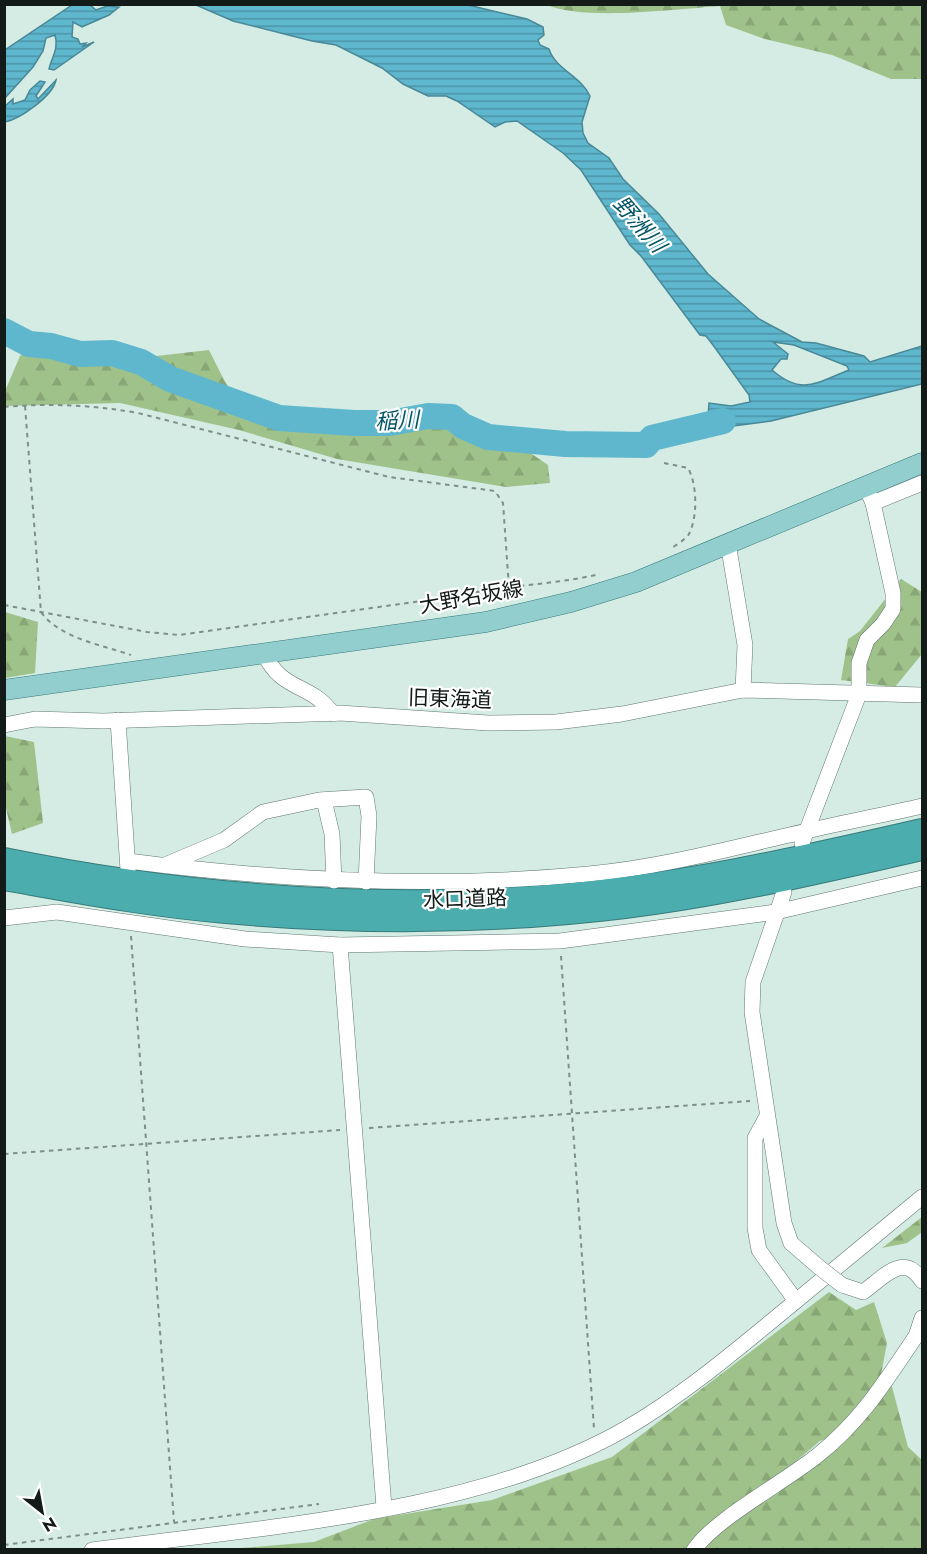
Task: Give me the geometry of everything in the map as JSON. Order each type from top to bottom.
[{"type":"highway","name":"水口道路","points":[[4,859],[138,883],[230,894],[310,900],[448,901],[539,897],[691,878],[922,830]]},
{"type":"highway","name":"水口道路","points":[[4,879],[162,905],[276,916],[347,920],[503,917],[627,907],[720,893],[922,849]]},
{"type":"main road","name":"大野名坂線","points":[[4,690],[486,622],[571,602],[636,582],[728,543],[870,495],[922,463]]},
{"type":"street","points":[[804,837],[859,694],[859,663],[867,640],[883,624],[893,609],[893,593],[870,495],[922,483]]},
{"type":"street","points":[[728,543],[745,645],[743,690]]},
{"type":"street","points":[[264,653],[270,668],[283,680],[325,702],[333,714]]},
{"type":"street","name":"旧東海道","points":[[4,725],[35,719],[118,720],[333,714],[488,723],[556,722],[622,714],[743,690],[922,695]]},
{"type":"street","points":[[118,720],[128,866],[163,866],[257,877],[414,883],[590,874],[701,857],[804,837],[922,806]]},
{"type":"street","points":[[163,866],[224,840],[263,812],[324,800],[366,797],[369,816],[366,882]]},
{"type":"street","points":[[324,800],[332,834],[334,881]]},
{"type":"street","points":[[4,918],[57,912],[129,917],[245,939],[340,945],[560,941],[776,912],[922,878]]},
{"type":"street","points":[[784,892],[753,982],[752,1012],[784,1223],[791,1242],[842,1286],[863,1292],[897,1268],[906,1266],[913,1268],[922,1281]]},
{"type":"street","points":[[340,945],[384,1508]]},
{"type":"street","points":[[767,1116],[755,1138],[755,1228],[759,1250],[796,1301]]},
{"type":"street","points":[[92,1550],[384,1508],[502,1480],[570,1455],[624,1429],[684,1391],[922,1197]]},
{"type":"street","points":[[694,1550],[713,1529],[776,1486],[849,1430],[916,1336],[922,1318]]},
{"type":"path","points":[[4,407],[55,403],[98,406],[138,413],[389,477],[495,491],[503,502],[509,588]]},
{"type":"path","points":[[25,406],[41,612],[49,623],[66,632],[137,657]]},
{"type":"path","points":[[664,463],[688,468],[693,478],[694,519],[688,536],[667,550]]},
{"type":"path","points":[[4,605],[147,632],[179,635],[569,581],[606,573]]},
{"type":"path","points":[[129,917],[174,1522]]},
{"type":"path","points":[[560,941],[594,1431]]},
{"type":"path","points":[[4,1154],[765,1100]]},
{"type":"path","points":[[4,1545],[325,1503]]},
{"type":"green space","points":[[547,5],[922,5],[922,79],[891,79],[832,55],[765,39],[726,25],[720,6],[606,13],[563,10]]},
{"type":"green space","points":[[53,337],[113,361],[209,350],[224,380],[243,409],[313,425],[446,424],[523,448],[548,465],[550,483],[506,487],[337,459],[239,430],[120,403],[5,406],[5,391],[20,356]]},
{"type":"green space","points":[[901,579],[922,592],[922,654],[895,687],[841,680],[848,639],[860,631]]},
{"type":"green space","points":[[5,612],[38,622],[35,673],[5,678]]},
{"type":"green space","points":[[5,736],[34,742],[43,823],[12,834],[5,804]]},
{"type":"green space","points":[[922,1217],[922,1232],[907,1243],[882,1248]]},
{"type":"green space","points":[[829,1292],[856,1310],[874,1302],[887,1343],[879,1385],[840,1434],[820,1441],[788,1468],[763,1498],[819,1464],[841,1445],[891,1383],[908,1447],[922,1460],[922,1549],[218,1550],[314,1542],[374,1519],[492,1500],[612,1457]]},
{"type":"water","points":[[72,5],[90,5],[96,10],[107,6],[119,7],[109,15],[82,27],[73,22],[72,37],[78,39],[80,44],[86,43],[82,47],[94,42],[54,70],[49,69],[56,48],[55,35],[46,38],[43,51],[33,67],[5,98],[5,50]]},
{"type":"water","name":"野洲川","points":[[196,5],[468,5],[527,19],[543,27],[544,35],[538,40],[540,45],[549,49],[557,62],[581,83],[590,96],[582,122],[583,133],[588,143],[609,158],[623,179],[659,214],[708,274],[759,319],[802,342],[816,343],[864,356],[870,362],[922,346],[922,384],[771,421],[687,432],[708,417],[709,403],[731,406],[750,402],[749,395],[706,336],[700,335],[641,256],[630,245],[581,170],[563,153],[517,121],[505,122],[495,127],[457,101],[446,96],[428,96],[403,84],[382,68],[336,45],[233,21]],"holes":[[[773,342],[794,345],[847,366],[849,370],[818,383],[809,385],[792,383],[772,370],[781,359],[787,359],[788,354]]]},
{"type":"water","points":[[56,80],[49,93],[35,106],[5,122],[5,106],[13,99],[13,104],[25,100],[30,90],[40,81],[45,82],[36,96],[38,99]]},
{"type":"waterway","name":"稲川","points":[[4,331],[29,344],[51,346],[80,354],[112,353],[141,362],[170,379],[279,418],[390,423],[428,416],[452,417],[463,426],[488,437],[565,444],[646,445],[652,438],[723,421]]}]
